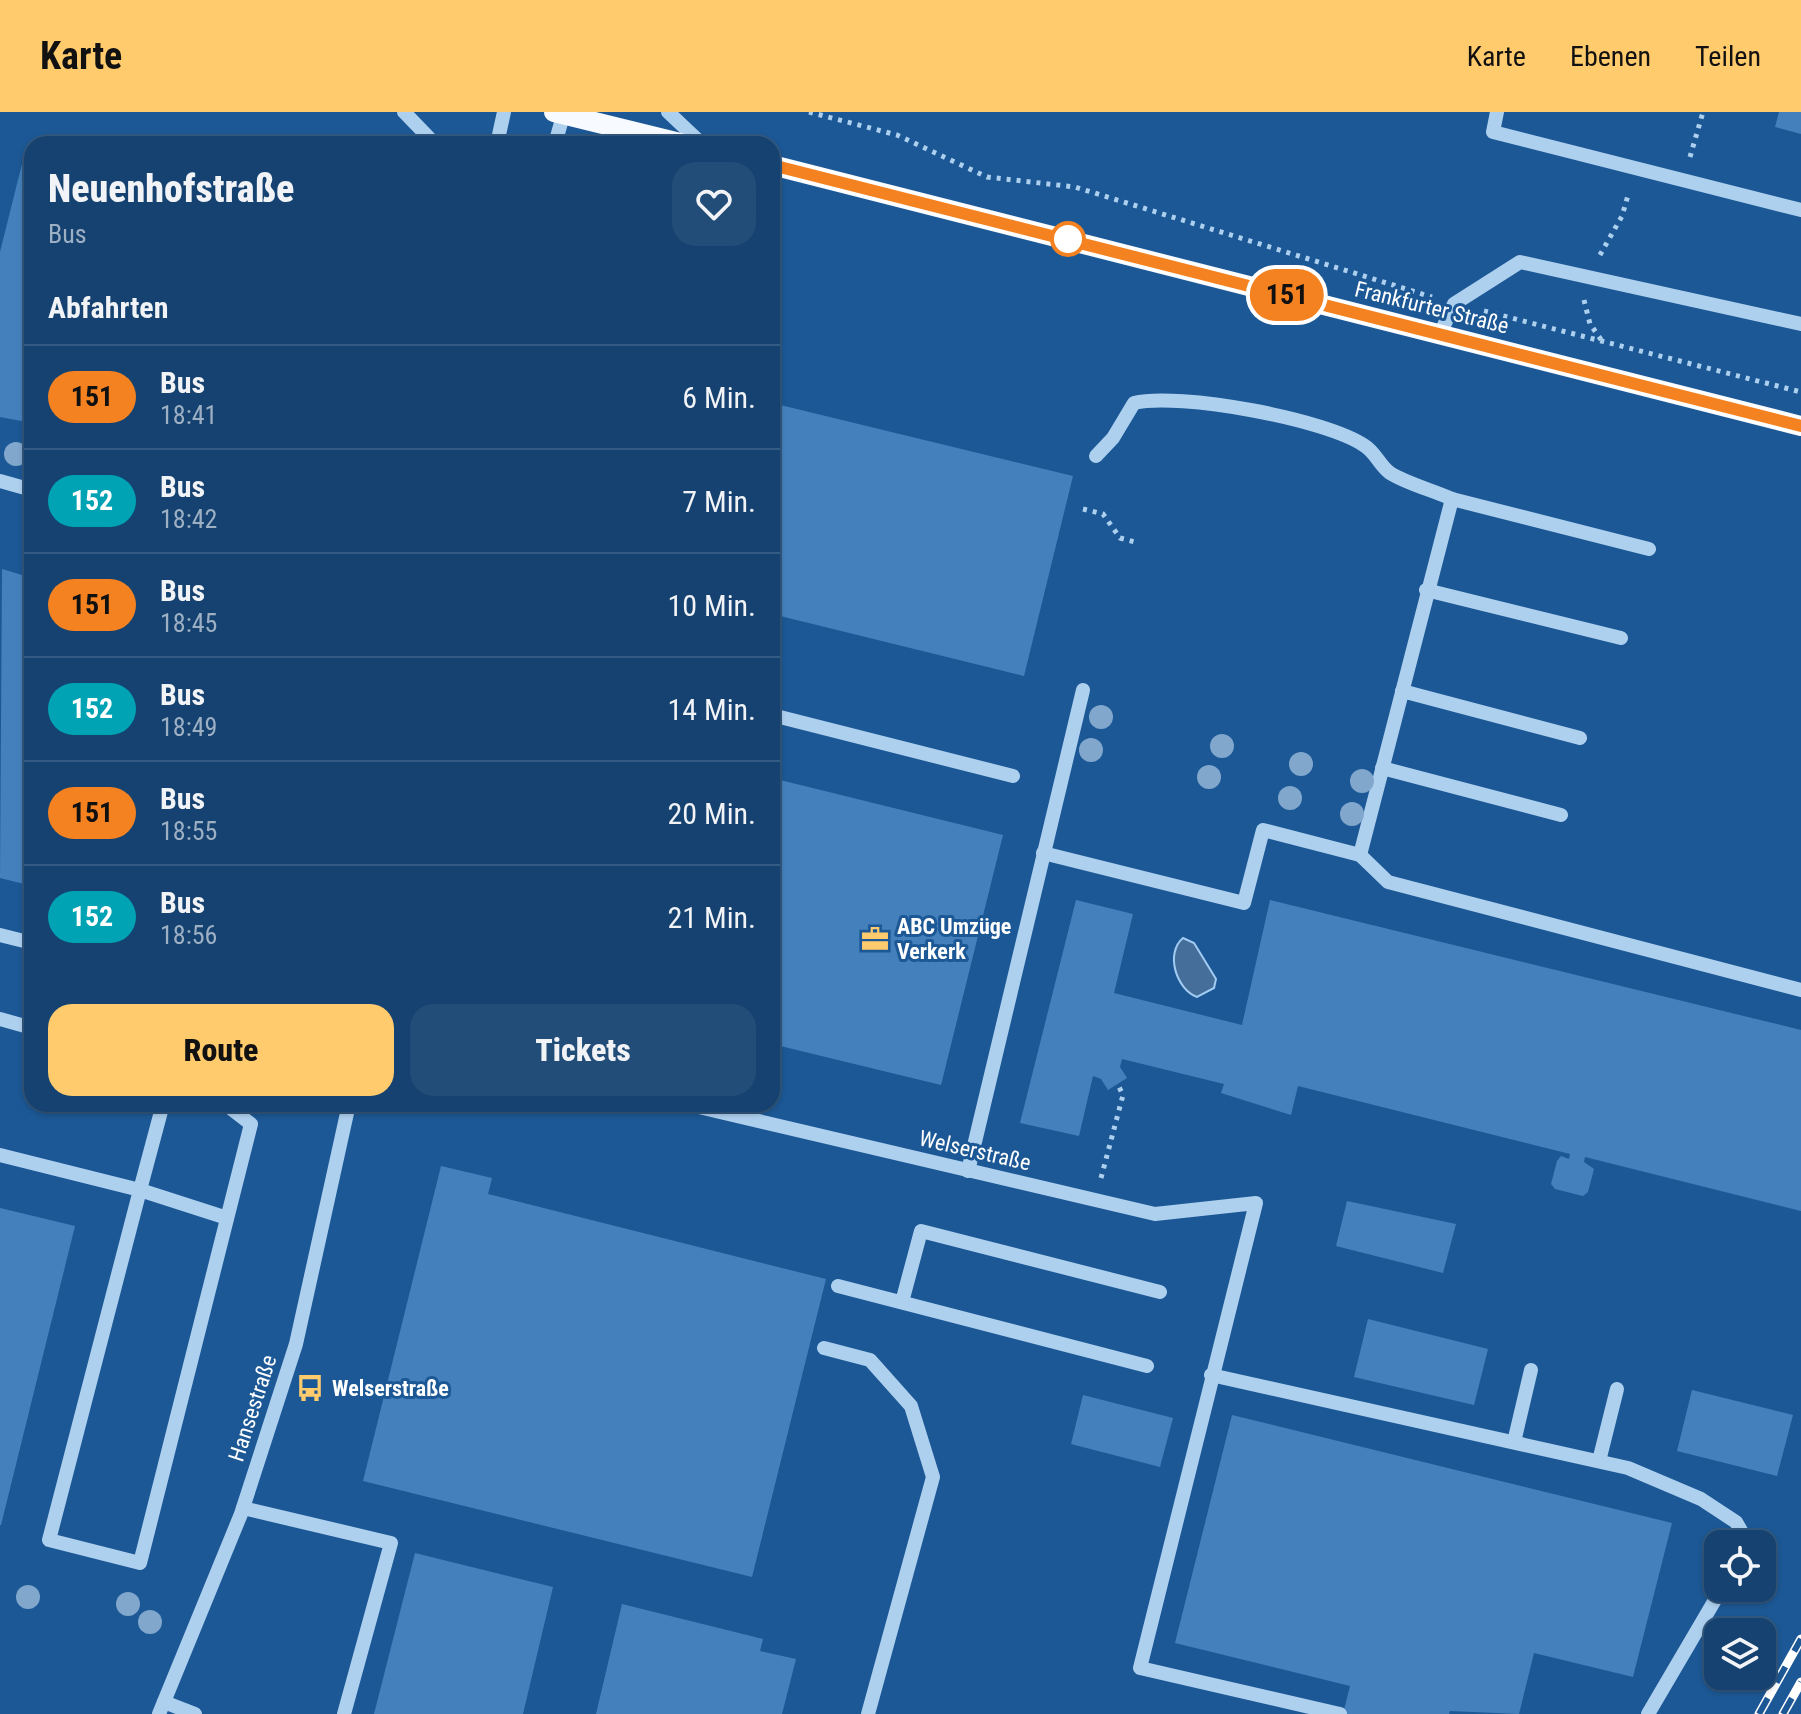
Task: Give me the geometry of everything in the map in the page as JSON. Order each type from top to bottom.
[{"type":"main road","points":[[561,113],[652,136]]},
{"type":"main road","name":"Frankfurter Straße","points":[[780,167],[1801,426]]},
{"type":"street","points":[[404,112],[427,136]]},
{"type":"street","points":[[499,136],[504,112]]},
{"type":"street","points":[[668,112],[694,136]]},
{"type":"street","points":[[1497,112],[1493,132],[1801,210]]},
{"type":"street","points":[[557,136],[561,113]]},
{"type":"street","points":[[1440,334],[1454,304],[1520,262],[1801,324]]},
{"type":"street","points":[[1096,456],[1113,438],[1134,403],[1155,398],[1250,411],[1329,429],[1367,446],[1388,472],[1452,499],[1649,549]]},
{"type":"street","points":[[0,481],[24,488]]},
{"type":"street","points":[[1360,855],[1426,590],[1452,499]]},
{"type":"street","points":[[1426,590],[1621,638]]},
{"type":"street","points":[[968,1171],[1083,690]]},
{"type":"street","points":[[1402,691],[1580,738]]},
{"type":"street","points":[[780,717],[1013,776]]},
{"type":"street","points":[[1382,768],[1561,815]]},
{"type":"street","points":[[1043,853],[1244,903],[1263,830],[1360,855],[1388,882],[1801,990]]},
{"type":"street","points":[[0,935],[24,941]]},
{"type":"street","points":[[0,1019],[24,1026]]},
{"type":"street","points":[[161,1112],[133,1230],[49,1540],[140,1563],[251,1124],[235,1112]]},
{"type":"street","name":"Hansestraße","points":[[161,1708],[243,1508],[296,1344],[347,1112]]},
{"type":"street","name":"Welserstraße","points":[[720,1112],[1155,1214],[1256,1203],[1211,1375]]},
{"type":"street","points":[[0,1155],[140,1190],[227,1218]]},
{"type":"street","points":[[902,1302],[921,1231],[1160,1292]]},
{"type":"street","points":[[838,1286],[1147,1366]]},
{"type":"street","points":[[824,1348],[870,1360],[911,1406],[933,1477],[868,1714]]},
{"type":"street","points":[[1514,1442],[1531,1370]]},
{"type":"street","points":[[1340,1714],[1140,1668],[1211,1375],[1628,1468],[1701,1499],[1736,1522],[1741,1530]]},
{"type":"street","points":[[1599,1461],[1617,1389]]},
{"type":"street","points":[[243,1508],[391,1543],[344,1714]]},
{"type":"street","points":[[1648,1714],[1714,1602]]},
{"type":"street","points":[[161,1708],[195,1714]]},
{"type":"path","points":[[809,112],[897,135],[987,177],[1075,187],[1454,304],[1801,392]]},
{"type":"path","points":[[1683,179],[1703,112]]},
{"type":"path","points":[[1083,509],[1103,514],[1120,538],[1135,542]]},
{"type":"path","points":[[1094,1200],[1123,1095],[1117,1083]]},
{"type":"water","points":[[1183,938],[1194,943],[1216,979],[1214,988],[1197,997],[1183,987],[1175,970],[1175,952]]},
{"type":"building","points":[[1779,112],[1801,112],[1801,134],[1775,127]]},
{"type":"building","points":[[24,156],[24,422],[0,417],[0,252]]},
{"type":"building","points":[[780,405],[1073,476],[1024,676],[780,616]]},
{"type":"building","points":[[2,569],[24,576],[24,884],[0,878]]},
{"type":"building","name":"ABC Umzüge Verkerk","points":[[780,780],[1003,835],[941,1085],[780,1046]]},
{"type":"building","points":[[1076,900],[1133,914],[1114,993],[1242,1025],[1270,900],[1801,1030],[1801,1211],[1585,1157],[1584,1162],[1594,1169],[1588,1192],[1583,1196],[1555,1189],[1551,1184],[1557,1161],[1561,1156],[1569,1159],[1570,1154],[1298,1086],[1291,1115],[1221,1093],[1224,1084],[1122,1059],[1120,1067],[1127,1078],[1108,1090],[1101,1079],[1093,1076],[1079,1136],[1020,1123]]},
{"type":"building","points":[[441,1166],[492,1178],[488,1194],[826,1279],[752,1577],[363,1481]]},
{"type":"building","points":[[1347,1201],[1456,1224],[1443,1273],[1336,1246]]},
{"type":"building","points":[[0,1208],[75,1226],[1,1525],[0,1525]]},
{"type":"building","points":[[1368,1319],[1488,1349],[1474,1405],[1354,1377]]},
{"type":"building","points":[[1692,1390],[1793,1415],[1777,1476],[1677,1451]]},
{"type":"building","points":[[1083,1395],[1173,1418],[1160,1467],[1071,1444]]},
{"type":"building","points":[[1232,1415],[1672,1523],[1633,1677],[1534,1653],[1519,1714],[1450,1711],[1449,1714],[1343,1714],[1350,1686],[1175,1643]]},
{"type":"building","points":[[415,1553],[553,1587],[523,1714],[374,1714]]},
{"type":"building","points":[[622,1604],[763,1639],[760,1651],[796,1659],[782,1714],[596,1714]]},
{"type":"railway","points":[[1759,1714],[1801,1639]]},
{"type":"railway","points":[[1783,1714],[1801,1682]]},
{"type":"bus line","name":"151","points":[[780,167],[1801,426]]},
{"type":"place","name":"ABC Umzüge Verkerk","points":[[875,939]]},
{"type":"place","name":"Welserstraße","points":[[310,1388]]}]
